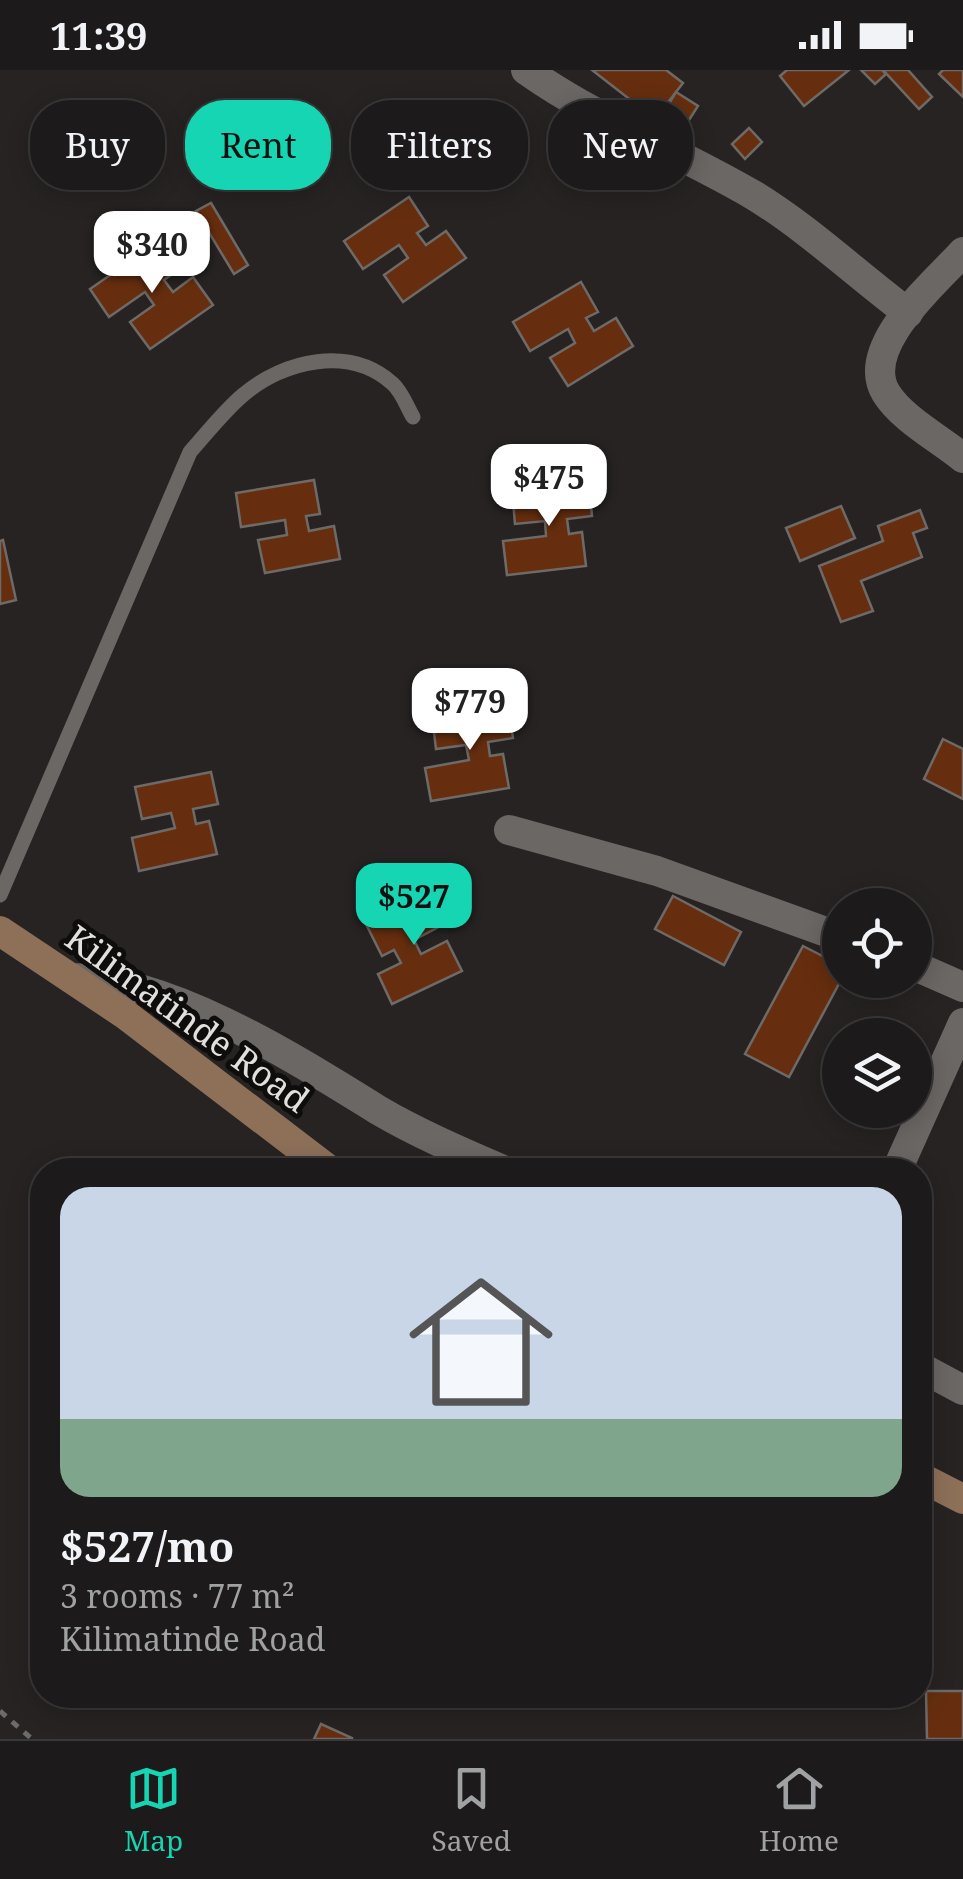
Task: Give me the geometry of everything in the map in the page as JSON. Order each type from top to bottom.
[{"type":"main road","name":"Kilimatinde Road","points":[[0,931],[126,1015],[312,1158]]},
{"type":"main road","points":[[932,1483],[963,1498]]},
{"type":"street","points":[[526,70],[566,98],[753,195],[808,232],[908,313]]},
{"type":"street","points":[[963,252],[885,342],[881,372],[885,392],[963,458]]},
{"type":"street","points":[[508,830],[657,871],[822,930]]},
{"type":"street","points":[[932,973],[963,987]]},
{"type":"street","points":[[70,978],[107,978],[214,1020],[381,1111],[478,1158]]},
{"type":"street","points":[[902,1158],[963,1023]]},
{"type":"street","points":[[932,1373],[963,1390]]},
{"type":"lane","points":[[0,894],[190,452],[244,394],[289,366],[327,360],[368,368],[396,386],[412,418]]},
{"type":"path","points":[[0,1712],[32,1739]]},
{"type":"building","points":[[592,70],[666,70],[683,83],[670,100],[631,100]]},
{"type":"building","points":[[787,70],[849,70],[804,106],[780,76]]},
{"type":"building","points":[[861,70],[882,70],[886,74],[875,84]]},
{"type":"building","points":[[883,70],[908,70],[932,97],[919,109]]},
{"type":"building","points":[[943,70],[963,70],[963,97],[939,74]]},
{"type":"building","points":[[676,92],[689,100],[671,100]]},
{"type":"building","points":[[749,128],[762,142],[745,159],[732,144]]},
{"type":"building","points":[[409,197],[428,226],[417,233],[426,245],[446,231],[466,258],[403,302],[384,275],[408,258],[399,245],[363,269],[344,241]]},
{"type":"building","points":[[211,203],[248,265],[234,274],[196,211]]},
{"type":"building","points":[[155,244],[175,272],[164,280],[173,292],[193,277],[213,305],[150,349],[130,322],[154,305],[145,292],[109,317],[90,289]]},
{"type":"building","points":[[581,282],[598,312],[586,318],[594,331],[616,318],[633,346],[568,386],[550,358],[575,343],[568,329],[530,351],[513,322]]},
{"type":"building","points":[[314,480],[320,514],[306,516],[309,531],[334,526],[340,559],[265,573],[258,540],[287,535],[285,520],[241,527],[236,493]]},
{"type":"building","points":[[589,483],[592,516],[567,519],[569,534],[582,532],[586,566],[507,575],[503,541],[546,536],[545,521],[515,524],[512,490]]},
{"type":"building","points":[[841,506],[855,538],[800,561],[786,528]]},
{"type":"building","points":[[920,510],[927,528],[913,533],[922,557],[861,581],[873,611],[841,622],[819,566],[883,541],[878,526]]},
{"type":"building","points":[[3,540],[16,600],[0,604],[0,541]]},
{"type":"building","points":[[508,705],[513,738],[488,742],[490,756],[503,754],[509,788],[431,801],[425,768],[469,760],[466,745],[436,749],[432,716]]},
{"type":"building","points":[[943,739],[963,749],[963,799],[924,779]]},
{"type":"building","points":[[211,772],[218,804],[193,809],[196,824],[209,821],[217,854],[139,871],[132,838],[175,828],[171,813],[142,819],[135,787]]},
{"type":"building","points":[[437,890],[452,920],[414,940],[421,954],[447,941],[462,971],[392,1004],[378,974],[401,963],[394,950],[382,956],[367,926]]},
{"type":"building","points":[[673,896],[741,932],[724,965],[655,929]]},
{"type":"building","points":[[803,946],[822,956],[822,998],[831,998],[789,1077],[745,1054]]},
{"type":"building","points":[[932,1691],[963,1691],[963,1739],[927,1739],[926,1708],[932,1708]]},
{"type":"building","points":[[321,1724],[352,1738],[352,1739],[314,1739]]}]
